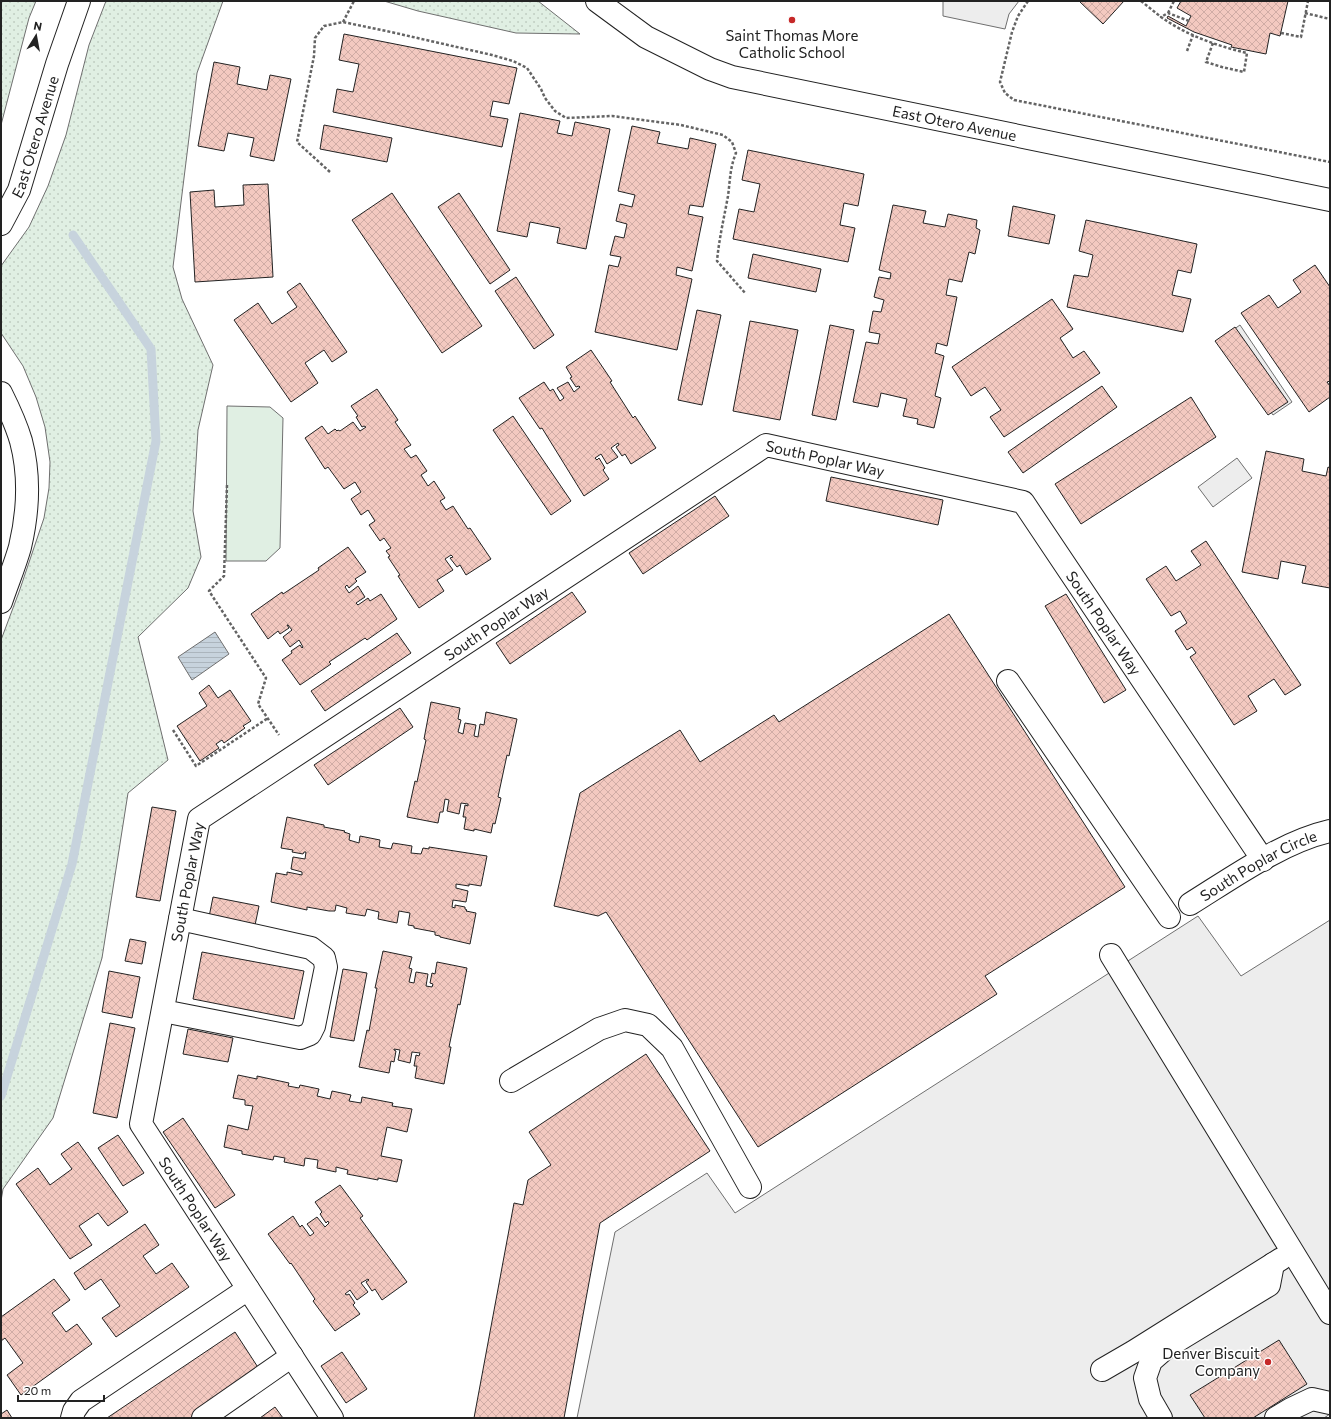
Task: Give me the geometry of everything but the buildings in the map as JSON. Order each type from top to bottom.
[{"type":"street","name":"East Otero Avenue","points":[[1,224],[19,190],[57,64],[79,1]]},
{"type":"street","name":"East Otero Avenue","points":[[597,1],[646,37],[710,69],[732,77],[1330,200]]},
{"type":"street","points":[[1,393],[13,419],[21,442],[27,480],[26,508],[20,547],[1,602]]},
{"type":"street","name":"South Poplar Way","points":[[332,1418],[141,1124],[199,819],[766,444],[1023,502],[1263,860]]},
{"type":"street","points":[[1008,681],[1169,917]]},
{"type":"street","name":"South Poplar Circle","points":[[1190,904],[1263,860],[1295,844],[1330,831]]},
{"type":"street","points":[[163,1011],[300,1038],[310,1034],[314,1026],[326,967],[324,958],[311,948],[180,919]]},
{"type":"street","points":[[1111,955],[1330,1313]]},
{"type":"street","points":[[511,1081],[599,1029],[625,1020],[648,1025],[672,1048],[750,1187]]},
{"type":"street","points":[[1102,1370],[1140,1348],[1292,1252]]},
{"type":"street","points":[[1161,1418],[1150,1399],[1145,1378],[1151,1361],[1167,1347],[1269,1285],[1274,1264]]},
{"type":"street","points":[[72,1418],[74,1411],[81,1401],[248,1288]]},
{"type":"street","points":[[203,1418],[292,1356]]},
{"type":"street","points":[[1276,1418],[1291,1408],[1312,1399],[1330,1403]]},
{"type":"path","points":[[343,22],[354,1]]},
{"type":"path","points":[[1028,1],[1018,16],[1012,32],[1000,82],[1005,92],[1014,100],[1330,162]]},
{"type":"path","points":[[1141,1],[1179,29],[1213,43],[1247,53],[1244,72],[1222,68],[1206,62],[1213,43]]},
{"type":"path","points":[[1161,17],[1168,13],[1174,1]]},
{"type":"path","points":[[1281,33],[1301,36],[1308,1]]},
{"type":"path","points":[[1168,13],[1189,21]]},
{"type":"path","points":[[1305,14],[1330,19]]},
{"type":"path","points":[[330,172],[296,142],[314,56],[315,38],[324,26],[343,22],[513,61],[527,68],[555,111],[566,118],[612,116],[628,117],[681,125],[723,135],[732,142],[736,153],[731,164],[728,195],[717,262],[746,294]]},
{"type":"path","points":[[1187,51],[1194,35]]},
{"type":"path","points":[[173,730],[196,766],[268,718],[258,704],[266,678],[209,591],[224,576],[227,485]]},
{"type":"green space","points":[[1,1],[36,1],[29,18],[1,125]]},
{"type":"green space","points":[[106,1],[223,1],[197,73],[173,267],[182,299],[213,365],[198,430],[193,511],[201,557],[188,588],[138,637],[168,760],[128,793],[102,958],[53,1118],[3,1189],[1,1201],[1,640],[44,518],[49,488],[50,462],[45,427],[36,397],[23,366],[1,333],[1,266],[29,227],[48,186],[66,135],[89,45]]},
{"type":"green space","points":[[384,1],[538,1],[580,34],[516,33],[418,11]]},
{"type":"green space","points":[[227,406],[270,407],[283,418],[280,548],[266,561],[226,561]]},
{"type":"shaded area","points":[[943,1],[1019,1],[1009,14],[1005,29],[943,16]]},
{"type":"shaded area","points":[[1240,325],[1292,402],[1273,415],[1220,339]]},
{"type":"shaded area","points":[[1237,458],[1252,478],[1213,507],[1198,487]]},
{"type":"shaded area","points":[[215,632],[229,654],[192,680],[178,657]]},
{"type":"shaded area","points":[[1198,916],[1241,976],[1330,920],[1330,1414],[1324,1418],[577,1418],[615,1232],[707,1173],[735,1213]]},
{"type":"waterway","points":[[1,1096],[72,864],[156,441],[151,349],[73,235]]},
{"type":"place","name":"Saint Thomas More Catholic School","points":[[792,20]]},
{"type":"place","name":"Denver Biscuit Company","points":[[1268,1362]]}]
